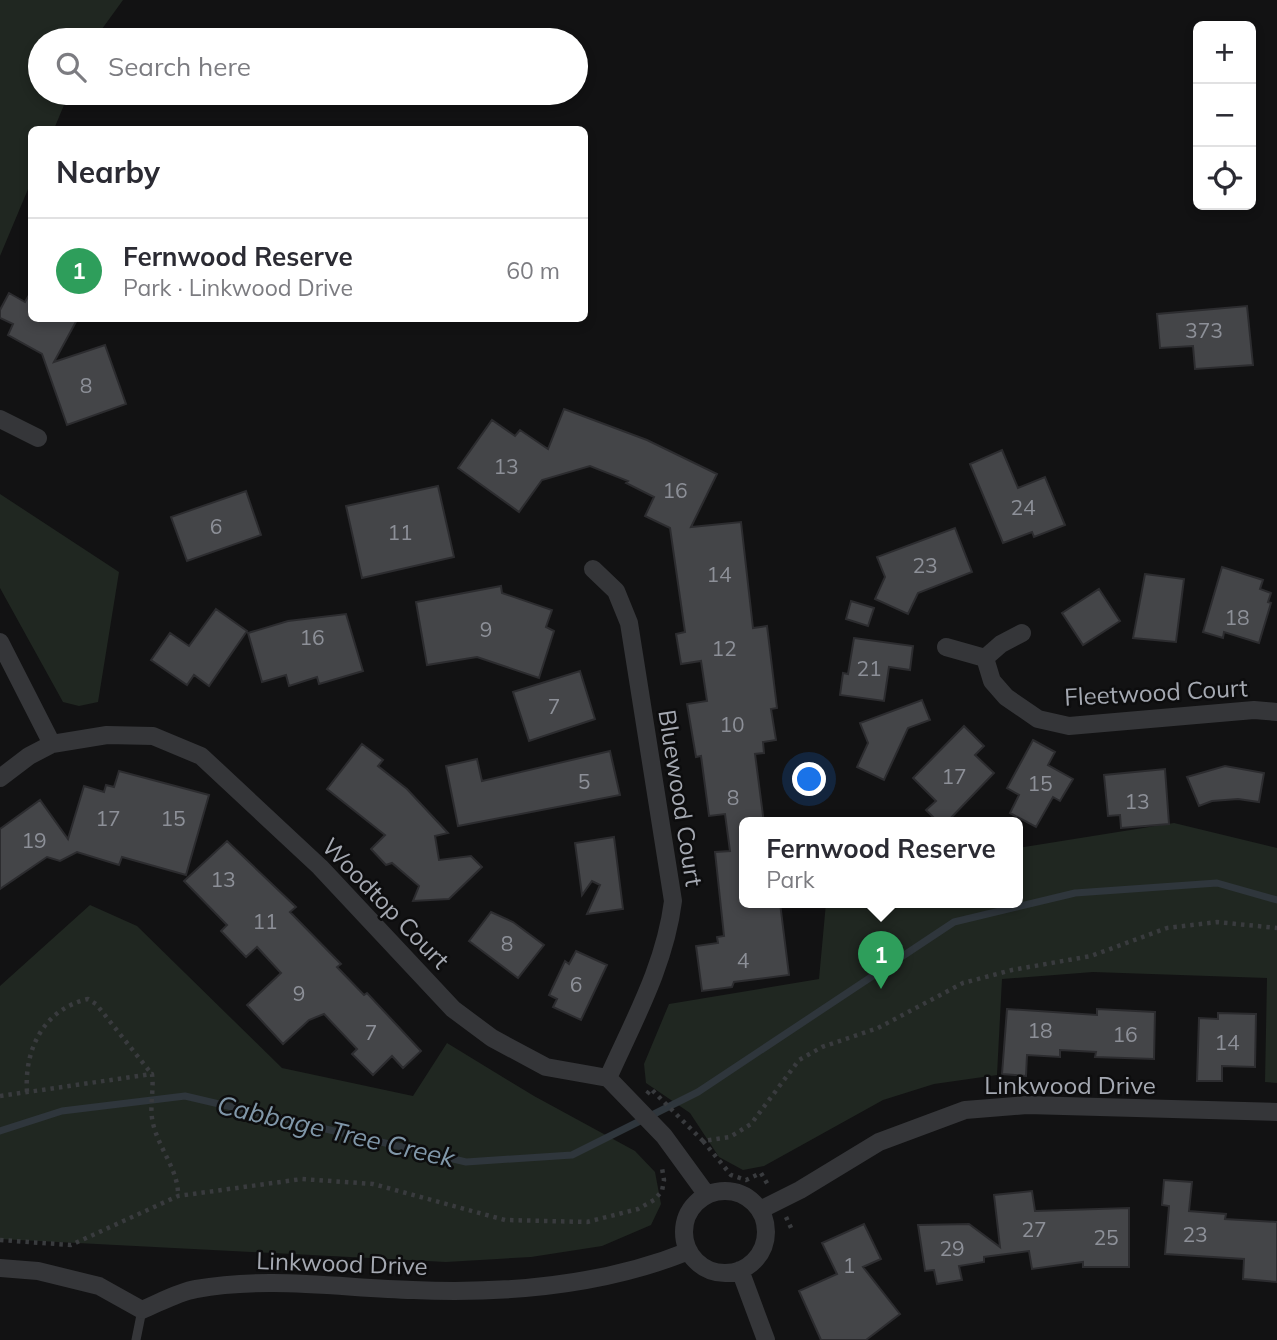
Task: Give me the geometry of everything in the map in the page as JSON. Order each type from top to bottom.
[{"type":"street","points":[[0,419],[38,438]]},
{"type":"street","name":"Bluewood Court","points":[[593,569],[616,591],[629,623],[673,901],[669,932],[659,966],[608,1078]]},
{"type":"street","points":[[946,647],[985,658],[1001,643],[1023,633]]},
{"type":"street","points":[[0,642],[52,744]]},
{"type":"street","name":"Fleetwood Court","points":[[985,658],[992,681],[1006,697],[1038,719],[1069,726],[1254,710],[1277,712]]},
{"type":"street","name":"Woodtop Court","points":[[0,778],[29,756],[52,744],[107,735],[153,736],[201,756],[320,867],[453,1009],[492,1038],[546,1067],[608,1078]]},
{"type":"street","points":[[608,1078],[664,1136],[707,1195]]},
{"type":"street","name":"Linkwood Drive","points":[[760,1210],[879,1142],[965,1110],[1027,1105],[1277,1112]]},
{"type":"street","points":[[719,1192],[742,1195],[760,1210],[765,1222],[765,1245],[751,1265],[729,1273],[706,1268],[689,1251],[685,1226],[689,1213],[707,1195],[719,1192]]},
{"type":"street","name":"Linkwood Drive","points":[[142,1310],[193,1289],[250,1284],[427,1291],[550,1286],[645,1269],[689,1251]]},
{"type":"street","points":[[0,1268],[38,1271],[99,1286],[142,1310]]},
{"type":"street","points":[[740,1270],[766,1340]]},
{"type":"lane","points":[[136,1340],[142,1310]]},
{"type":"path","points":[[703,1141],[730,1137],[751,1124],[799,1060],[822,1047],[878,1028],[962,983],[1012,970],[1091,956],[1167,928],[1217,922],[1277,928]]},
{"type":"path","points":[[27,1092],[25,1073],[30,1050],[40,1029],[74,1002],[88,999],[96,1004],[152,1074],[152,1117],[158,1143],[178,1184],[178,1196]]},
{"type":"path","points":[[0,1096],[152,1074]]},
{"type":"path","points":[[651,1089],[703,1141],[731,1175],[746,1180],[761,1173],[792,1230]]},
{"type":"path","points":[[0,1240],[71,1245],[178,1196],[302,1179],[373,1184],[505,1220],[587,1223],[638,1209],[654,1200],[662,1191],[664,1180],[662,1169],[656,1161]]},
{"type":"shaded area","points":[[0,0],[123,0],[103,28],[28,28],[28,105],[64,105],[55,126],[28,126],[28,189],[0,256]]},
{"type":"shaded area","points":[[0,494],[119,572],[98,702],[79,706],[63,702],[0,588]]},
{"type":"shaded area","points":[[1174,823],[1277,848],[1277,1083],[1265,1082],[1267,978],[1093,972],[1002,979],[997,1075],[934,1084],[883,1100],[764,1166],[743,1170],[719,1157],[690,1113],[646,1083],[644,1064],[669,1004],[819,979],[826,908],[1023,908],[1023,847]]},
{"type":"shaded area","points":[[90,905],[137,926],[282,1068],[413,1096],[447,1043],[534,1096],[635,1151],[655,1172],[661,1204],[651,1225],[602,1246],[531,1257],[446,1262],[0,1239],[0,986]]},
{"type":"building","points":[[9,293],[25,302],[28,297],[28,322],[76,322],[54,362],[105,345],[126,404],[67,425],[42,354],[8,335],[13,324],[0,318],[0,310]]},
{"type":"building","points":[[1247,306],[1253,365],[1195,369],[1193,346],[1160,348],[1157,314]]},
{"type":"building","points":[[564,409],[647,440],[717,474],[691,527],[741,522],[753,628],[767,626],[777,708],[771,709],[776,740],[763,742],[764,753],[755,754],[763,817],[739,817],[739,908],[781,908],[789,975],[734,982],[732,987],[702,991],[696,946],[718,943],[717,937],[724,936],[715,852],[730,851],[725,814],[709,816],[701,756],[696,757],[687,704],[707,701],[701,661],[681,664],[676,634],[685,632],[670,528],[645,516],[654,497],[626,483],[628,481],[590,466],[542,480],[519,512],[458,468],[492,420],[515,436],[520,430],[548,449]]},
{"type":"building","points":[[1002,450],[1018,488],[1045,477],[1065,525],[1034,537],[1032,532],[1003,543],[970,464]]},
{"type":"building","points":[[438,486],[454,557],[362,578],[346,506]]},
{"type":"building","points":[[246,491],[261,535],[187,561],[171,517]]},
{"type":"building","points":[[955,528],[972,572],[918,593],[908,614],[875,599],[885,577],[877,557]]},
{"type":"building","points":[[1222,567],[1263,580],[1260,589],[1271,593],[1268,602],[1271,603],[1259,643],[1224,632],[1223,638],[1203,632]]},
{"type":"building","points":[[1145,574],[1184,579],[1176,642],[1133,638]]},
{"type":"building","points":[[501,586],[502,593],[552,610],[546,627],[554,631],[539,678],[477,657],[427,665],[416,602]]},
{"type":"building","points":[[1099,589],[1120,621],[1083,645],[1062,613]]},
{"type":"building","points":[[851,601],[874,608],[868,626],[846,619]]},
{"type":"building","points":[[216,609],[247,631],[209,686],[194,675],[187,685],[151,660],[170,633],[189,646]]},
{"type":"building","points":[[346,614],[363,671],[319,684],[317,677],[289,686],[286,675],[262,682],[248,633],[288,621]]},
{"type":"building","points":[[854,638],[913,646],[910,670],[889,667],[884,701],[840,695],[843,673],[848,674]]},
{"type":"building","points":[[580,671],[595,719],[529,741],[513,692]]},
{"type":"building","points":[[922,700],[930,720],[908,728],[884,780],[857,767],[868,743],[860,723]]},
{"type":"building","points":[[964,726],[984,746],[975,755],[994,773],[952,817],[933,817],[926,810],[936,801],[913,778]]},
{"type":"building","points":[[1033,740],[1055,752],[1048,765],[1073,779],[1060,801],[1053,797],[1036,827],[1023,820],[1023,817],[1010,813],[1019,795],[1007,788]]},
{"type":"building","points":[[362,744],[383,760],[378,766],[407,789],[448,833],[435,836],[439,860],[471,856],[482,867],[449,899],[413,901],[419,886],[392,863],[386,865],[371,849],[385,835],[327,789]]},
{"type":"building","points":[[610,751],[620,795],[458,826],[446,766],[477,759],[482,781]]},
{"type":"building","points":[[1225,766],[1264,773],[1259,802],[1238,799],[1212,801],[1199,806],[1187,777]]},
{"type":"building","points":[[1165,769],[1169,824],[1121,828],[1120,815],[1108,816],[1104,775]]},
{"type":"building","points":[[119,771],[209,795],[186,875],[122,857],[119,865],[77,852],[60,861],[47,857],[0,889],[0,829],[40,800],[68,839],[84,786],[104,792],[106,785],[114,787]]},
{"type":"building","points":[[614,837],[623,909],[587,914],[600,885],[592,881],[582,895],[575,843]]},
{"type":"building","points":[[227,841],[296,907],[290,912],[341,964],[337,967],[364,995],[367,993],[421,1051],[403,1068],[392,1056],[373,1075],[352,1054],[357,1049],[324,1014],[309,1020],[283,1044],[247,1005],[281,973],[257,947],[246,957],[221,931],[227,925],[184,881]]},
{"type":"building","points":[[491,912],[513,922],[544,945],[518,978],[469,941]]},
{"type":"building","points":[[576,951],[607,965],[581,1020],[553,1007],[557,999],[549,995],[565,961],[569,964]]},
{"type":"building","points":[[1007,1009],[1097,1015],[1097,1009],[1155,1012],[1154,1059],[1095,1057],[1096,1052],[1060,1050],[1060,1057],[1027,1055],[1026,1076],[1002,1074]]},
{"type":"building","points":[[1218,1013],[1256,1014],[1255,1067],[1222,1066],[1222,1081],[1197,1081],[1199,1018],[1218,1019]]},
{"type":"building","points":[[1164,1180],[1192,1182],[1189,1211],[1226,1214],[1225,1219],[1277,1222],[1277,1282],[1243,1279],[1244,1259],[1165,1254],[1169,1206],[1162,1205]]},
{"type":"building","points":[[1032,1191],[1035,1211],[1129,1208],[1129,1267],[1083,1267],[1083,1262],[1032,1269],[1029,1251],[984,1257],[984,1262],[959,1266],[962,1280],[937,1284],[934,1270],[925,1271],[918,1225],[969,1224],[1000,1247],[994,1195]]},
{"type":"building","points":[[864,1224],[881,1259],[863,1267],[900,1314],[866,1340],[821,1340],[799,1291],[837,1274],[822,1243]]},
{"type":"waterway","name":"Cabbage Tree Creek","points":[[1023,905],[1075,893],[1217,883],[1277,900]]},
{"type":"waterway","name":"Cabbage Tree Creek","points":[[0,1131],[62,1111],[185,1096],[466,1162],[572,1155],[698,1092],[954,922],[1012,908]]},
{"type":"place","name":"Fernwood Reserve","points":[[881,989]]}]
